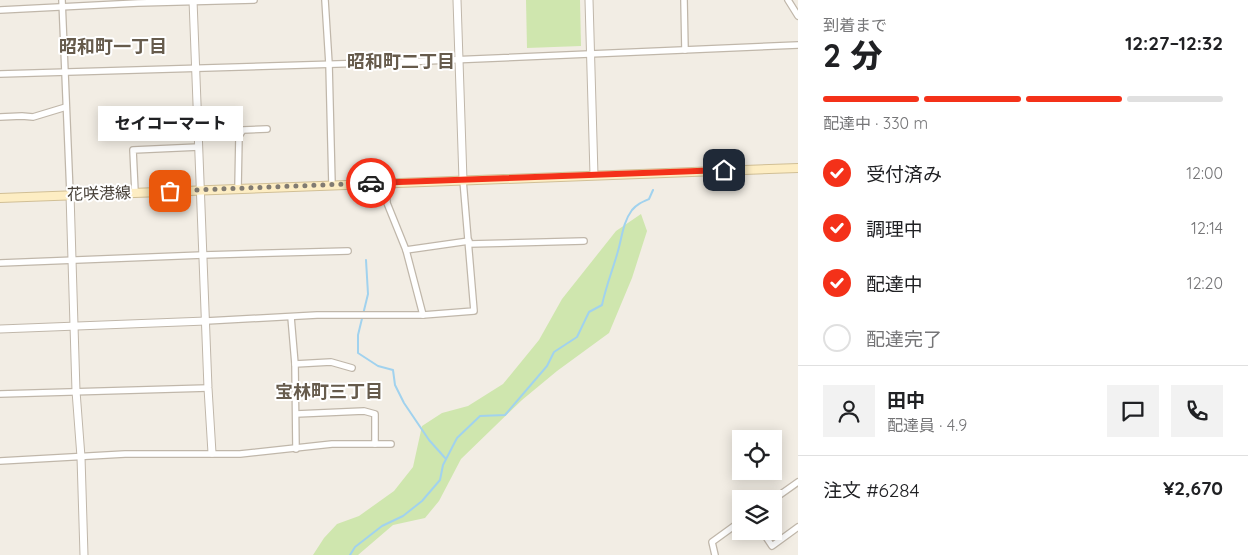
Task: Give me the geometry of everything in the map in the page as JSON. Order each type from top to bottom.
[{"type":"main road","name":"花咲港線","points":[[0,198],[798,168]]},
{"type":"street","points":[[62,0],[84,555]]},
{"type":"street","points":[[0,10],[254,0]]},
{"type":"street","points":[[324,0],[329,64],[332,185]]},
{"type":"street","points":[[0,329],[206,322],[317,315],[423,315],[474,311],[463,180],[457,0]]},
{"type":"street","points":[[589,0],[594,175]]},
{"type":"street","points":[[684,0],[685,50]]},
{"type":"street","points":[[788,0],[798,16]]},
{"type":"street","points":[[193,1],[212,453]]},
{"type":"street","points":[[0,74],[329,64],[798,45]]},
{"type":"street","points":[[0,117],[33,117],[66,107]]},
{"type":"street","points":[[238,188],[238,136],[243,130],[267,129]]},
{"type":"street","points":[[134,192],[133,150],[199,147]]},
{"type":"street","points":[[386,183],[388,203],[406,250],[423,315]]},
{"type":"street","points":[[406,250],[469,243],[584,241]]},
{"type":"street","points":[[0,263],[348,251]]},
{"type":"street","points":[[290,317],[295,364],[296,449]]},
{"type":"street","points":[[295,364],[331,362],[352,368]]},
{"type":"street","points":[[0,394],[208,388]]},
{"type":"street","points":[[296,414],[364,411],[375,414],[375,444]]},
{"type":"street","points":[[0,460],[125,454],[240,454],[332,444],[390,444]]},
{"type":"street","points":[[782,493],[798,482]]},
{"type":"street","points":[[782,539],[798,527]]},
{"type":"street","points":[[715,555],[712,542],[732,528]]},
{"type":"street","points":[[768,540],[772,546],[780,540]]},
{"type":"green space","points":[[526,0],[580,0],[581,46],[527,48]]},
{"type":"green space","points":[[641,214],[647,231],[632,278],[609,333],[557,371],[522,400],[461,459],[439,501],[425,518],[393,525],[358,555],[313,555],[324,538],[337,524],[359,516],[394,491],[413,467],[422,426],[442,413],[468,406],[503,384],[539,340],[562,299],[616,231]]},
{"type":"waterway","points":[[350,555],[355,547],[382,526],[403,516],[422,501],[440,480],[443,465],[457,438],[480,416],[505,415],[547,366],[554,352],[577,337],[589,312],[602,305],[629,215],[636,206],[649,199],[653,190]]},
{"type":"waterway","points":[[366,260],[368,294],[358,335],[358,353],[378,366],[393,370],[395,385],[404,403],[429,440],[446,459]]},
{"type":"way so far","points":[[170,191],[371,183]]},
{"type":"place","name":"セイコーマート","points":[[170,191]]},
{"type":"district","name":"昭和町一丁目","points":[[113,47]]},
{"type":"district","name":"昭和町二丁目","points":[[401,62]]},
{"type":"district","name":"宝林町三丁目","points":[[329,392]]},
{"type":"route","points":[[371,183],[724,170]]}]
